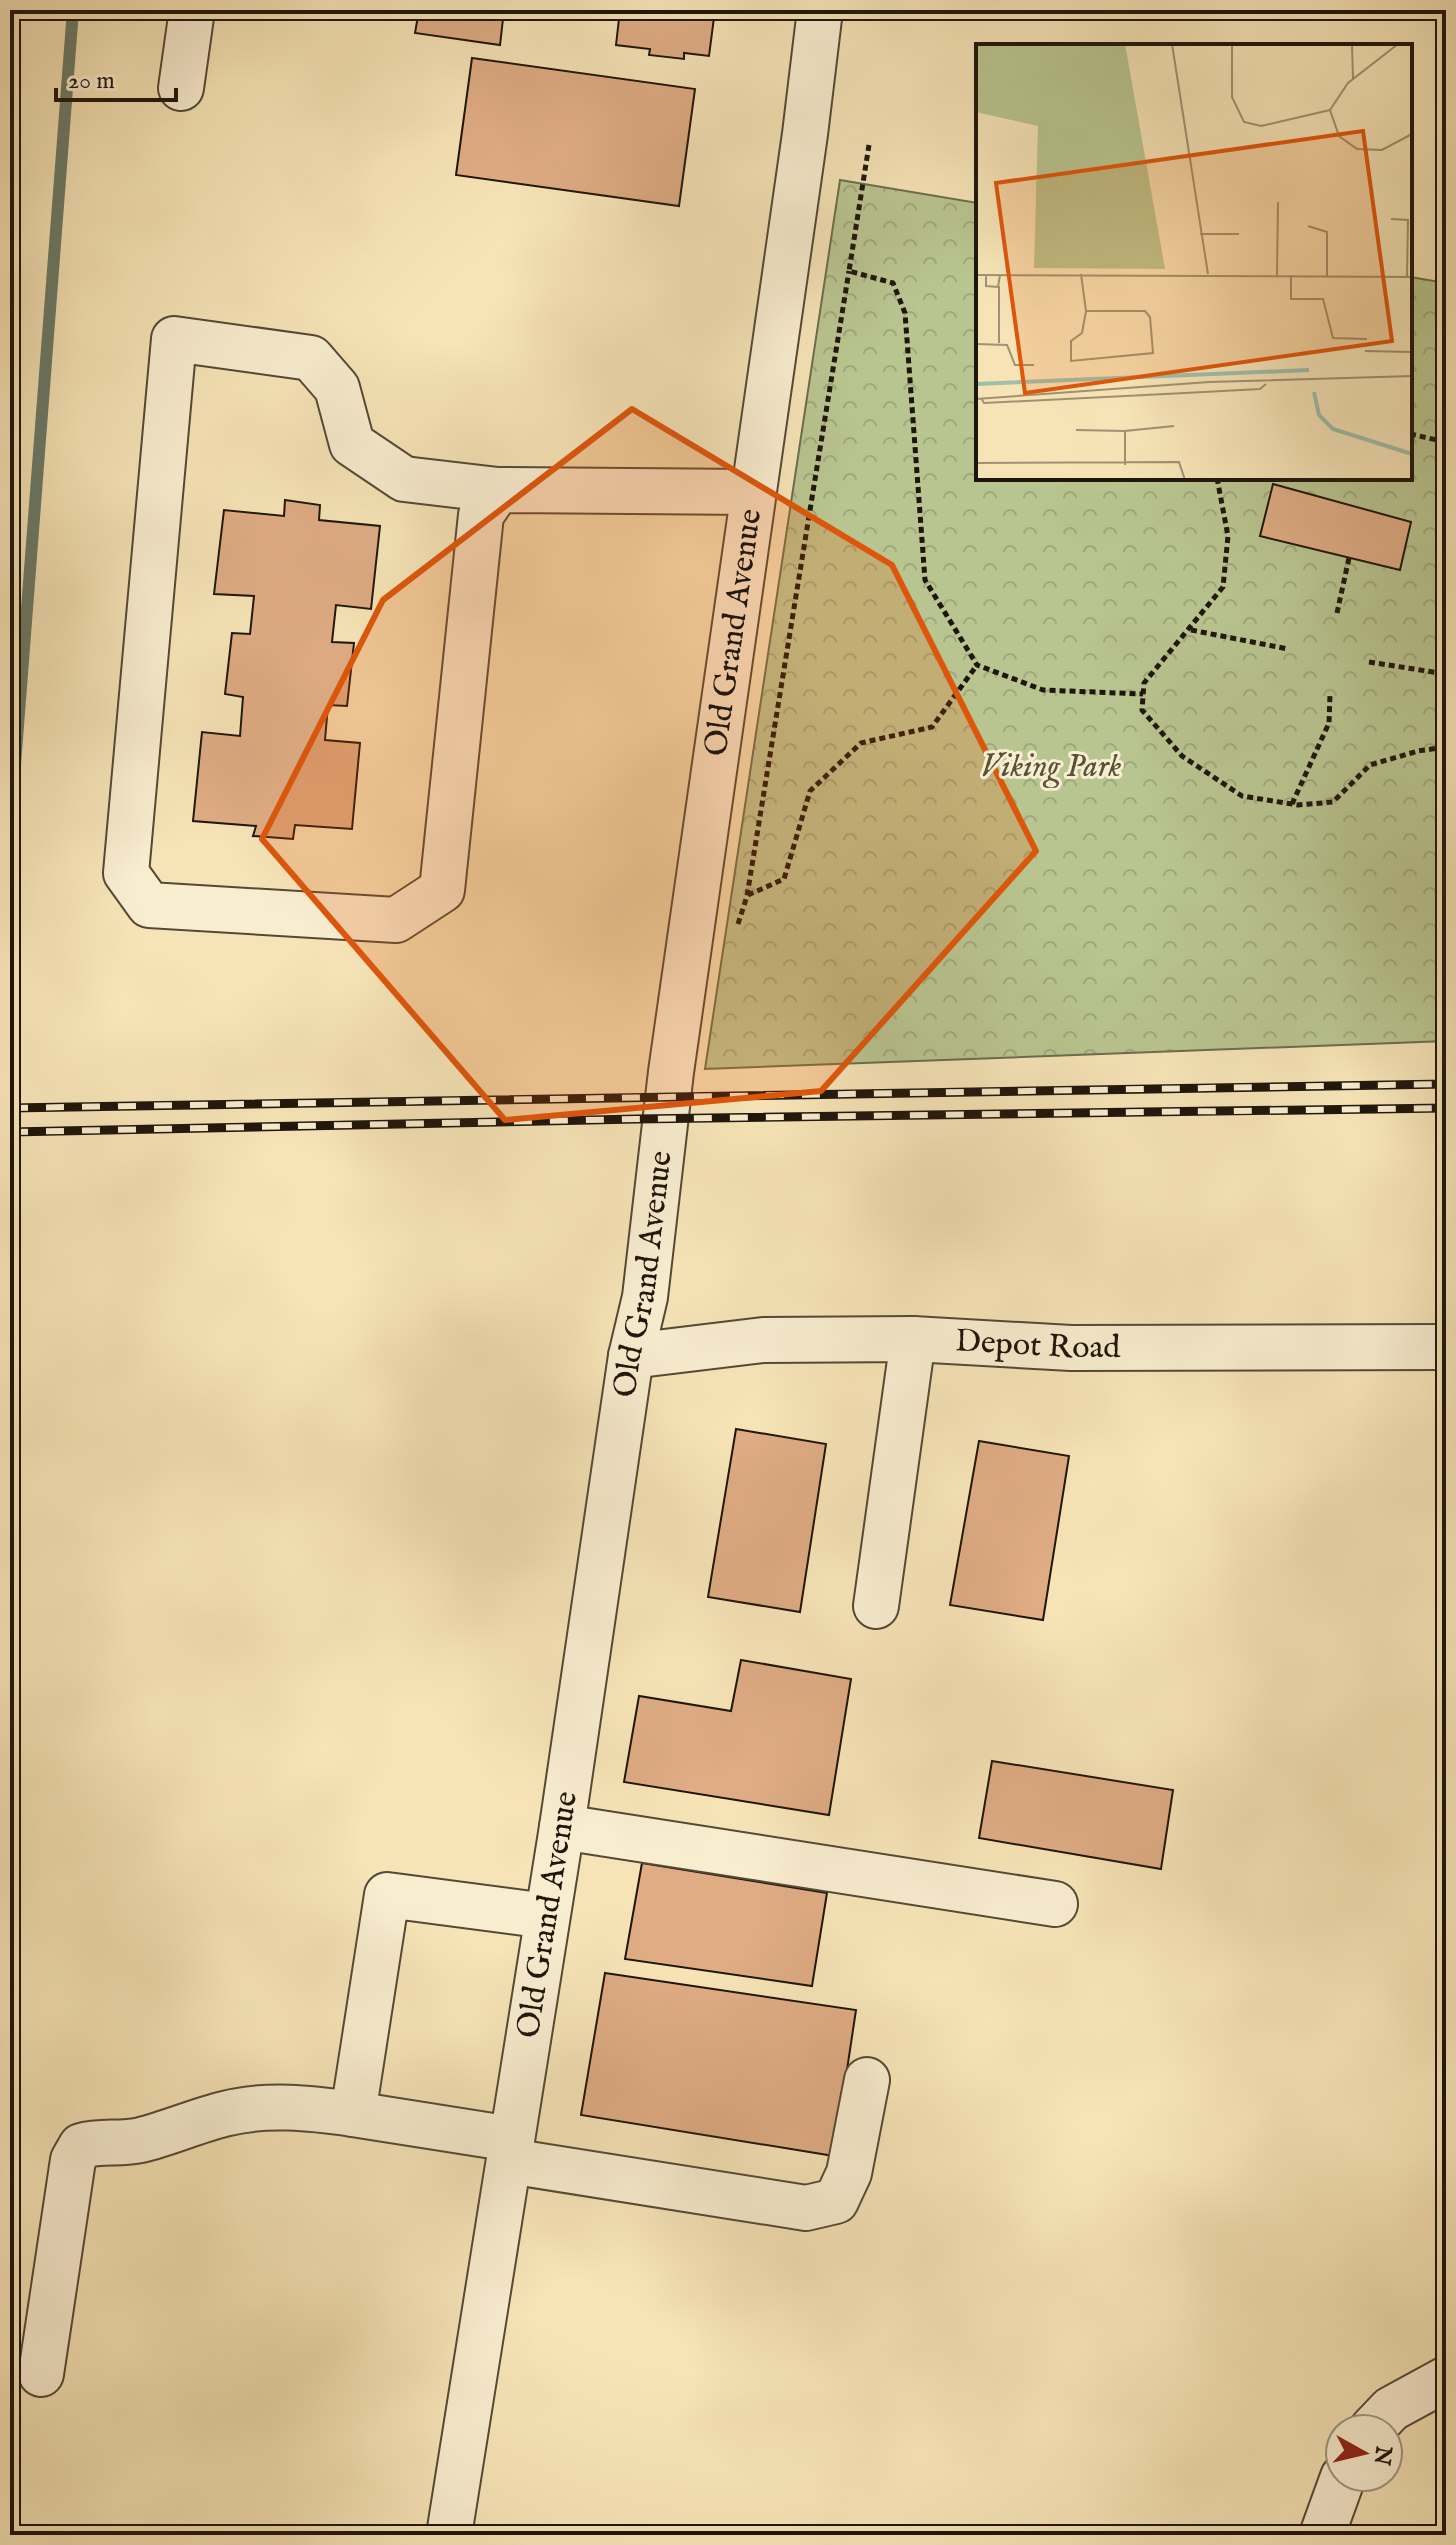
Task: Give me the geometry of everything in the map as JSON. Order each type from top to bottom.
[{"type":"street","points":[[181,88],[192,10]]},
{"type":"street","name":"Old Grand Avenue","points":[[449,2535],[562,1827],[631,1356],[645,1297],[671,1072],[820,10]]},
{"type":"street","points":[[498,490],[481,515],[442,890],[396,920],[149,905],[126,873],[174,339],[311,358],[337,388],[352,444],[404,479],[498,490],[753,492]]},
{"type":"street","points":[[876,1606],[913,1339]]},
{"type":"street","name":"Depot Road","points":[[631,1356],[763,1340],[913,1339],[1071,1348],[1446,1347]]},
{"type":"street","points":[[562,1827],[1055,1904]]},
{"type":"street","points":[[353,2114],[387,1895],[547,1916]]},
{"type":"street","points":[[41,2374],[73,2160],[81,2146],[95,2142],[123,2144],[226,2113],[266,2108],[306,2108],[353,2114],[510,2150],[806,2208],[836,2201],[849,2173],[867,2080]]},
{"type":"street","points":[[1387,2413],[1446,2379]]},
{"type":"street","points":[[1322,2535],[1337,2493]]},
{"type":"path","points":[[734,937],[747,896],[869,145]]},
{"type":"path","points":[[849,271],[893,283],[905,313],[925,580],[977,665],[1043,690],[1143,694]]},
{"type":"path","points":[[1412,434],[1446,442]]},
{"type":"path","points":[[1217,480],[1228,536],[1223,587],[1144,683],[1142,710],[1182,756],[1242,796],[1292,804],[1333,802],[1370,765],[1418,751],[1446,747]]},
{"type":"path","points":[[1337,613],[1349,558]]},
{"type":"path","points":[[1190,629],[1288,649]]},
{"type":"path","points":[[1369,662],[1446,674]]},
{"type":"path","points":[[747,896],[784,879],[810,791],[861,743],[932,727],[977,665]]},
{"type":"path","points":[[1292,804],[1329,723],[1330,695]]},
{"type":"highlighted area","points":[[632,409],[892,565],[1036,851],[821,1091],[505,1120],[262,839],[383,600]]},
{"type":"green space","name":"Viking Park","points":[[840,180],[976,203],[976,480],[1412,480],[1412,277],[1446,283],[1446,1041],[705,1069]]},
{"type":"building","points":[[419,10],[504,10],[500,45],[415,33]]},
{"type":"building","points":[[620,10],[715,10],[709,56],[684,53],[684,59],[649,55],[650,49],[616,45]]},
{"type":"building","points":[[472,58],[695,89],[679,206],[456,175]]},
{"type":"building","points":[[1273,484],[1411,522],[1400,570],[1260,536]]},
{"type":"building","points":[[285,500],[320,505],[319,520],[380,526],[371,609],[336,605],[332,642],[354,643],[347,706],[328,705],[325,740],[360,743],[352,829],[295,825],[293,839],[253,836],[256,826],[193,821],[202,732],[240,736],[243,697],[225,694],[232,633],[250,634],[254,596],[214,594],[224,510],[284,516]]},
{"type":"building","points":[[736,1429],[826,1444],[800,1612],[708,1597]]},
{"type":"building","points":[[979,1441],[1069,1456],[1043,1620],[950,1605]]},
{"type":"building","points":[[741,1660],[851,1679],[829,1815],[624,1782],[639,1696],[731,1711]]},
{"type":"building","points":[[992,1761],[1173,1790],[1161,1869],[979,1838]]},
{"type":"building","points":[[642,1863],[827,1893],[812,1986],[625,1959]]},
{"type":"building","points":[[605,1973],[856,2010],[834,2156],[581,2115]]},
{"type":"waterway","points":[[10,830],[73,10]]},
{"type":"railway","points":[[10,1108],[1446,1084]]},
{"type":"railway","points":[[10,1132],[637,1119],[1446,1108]]}]
